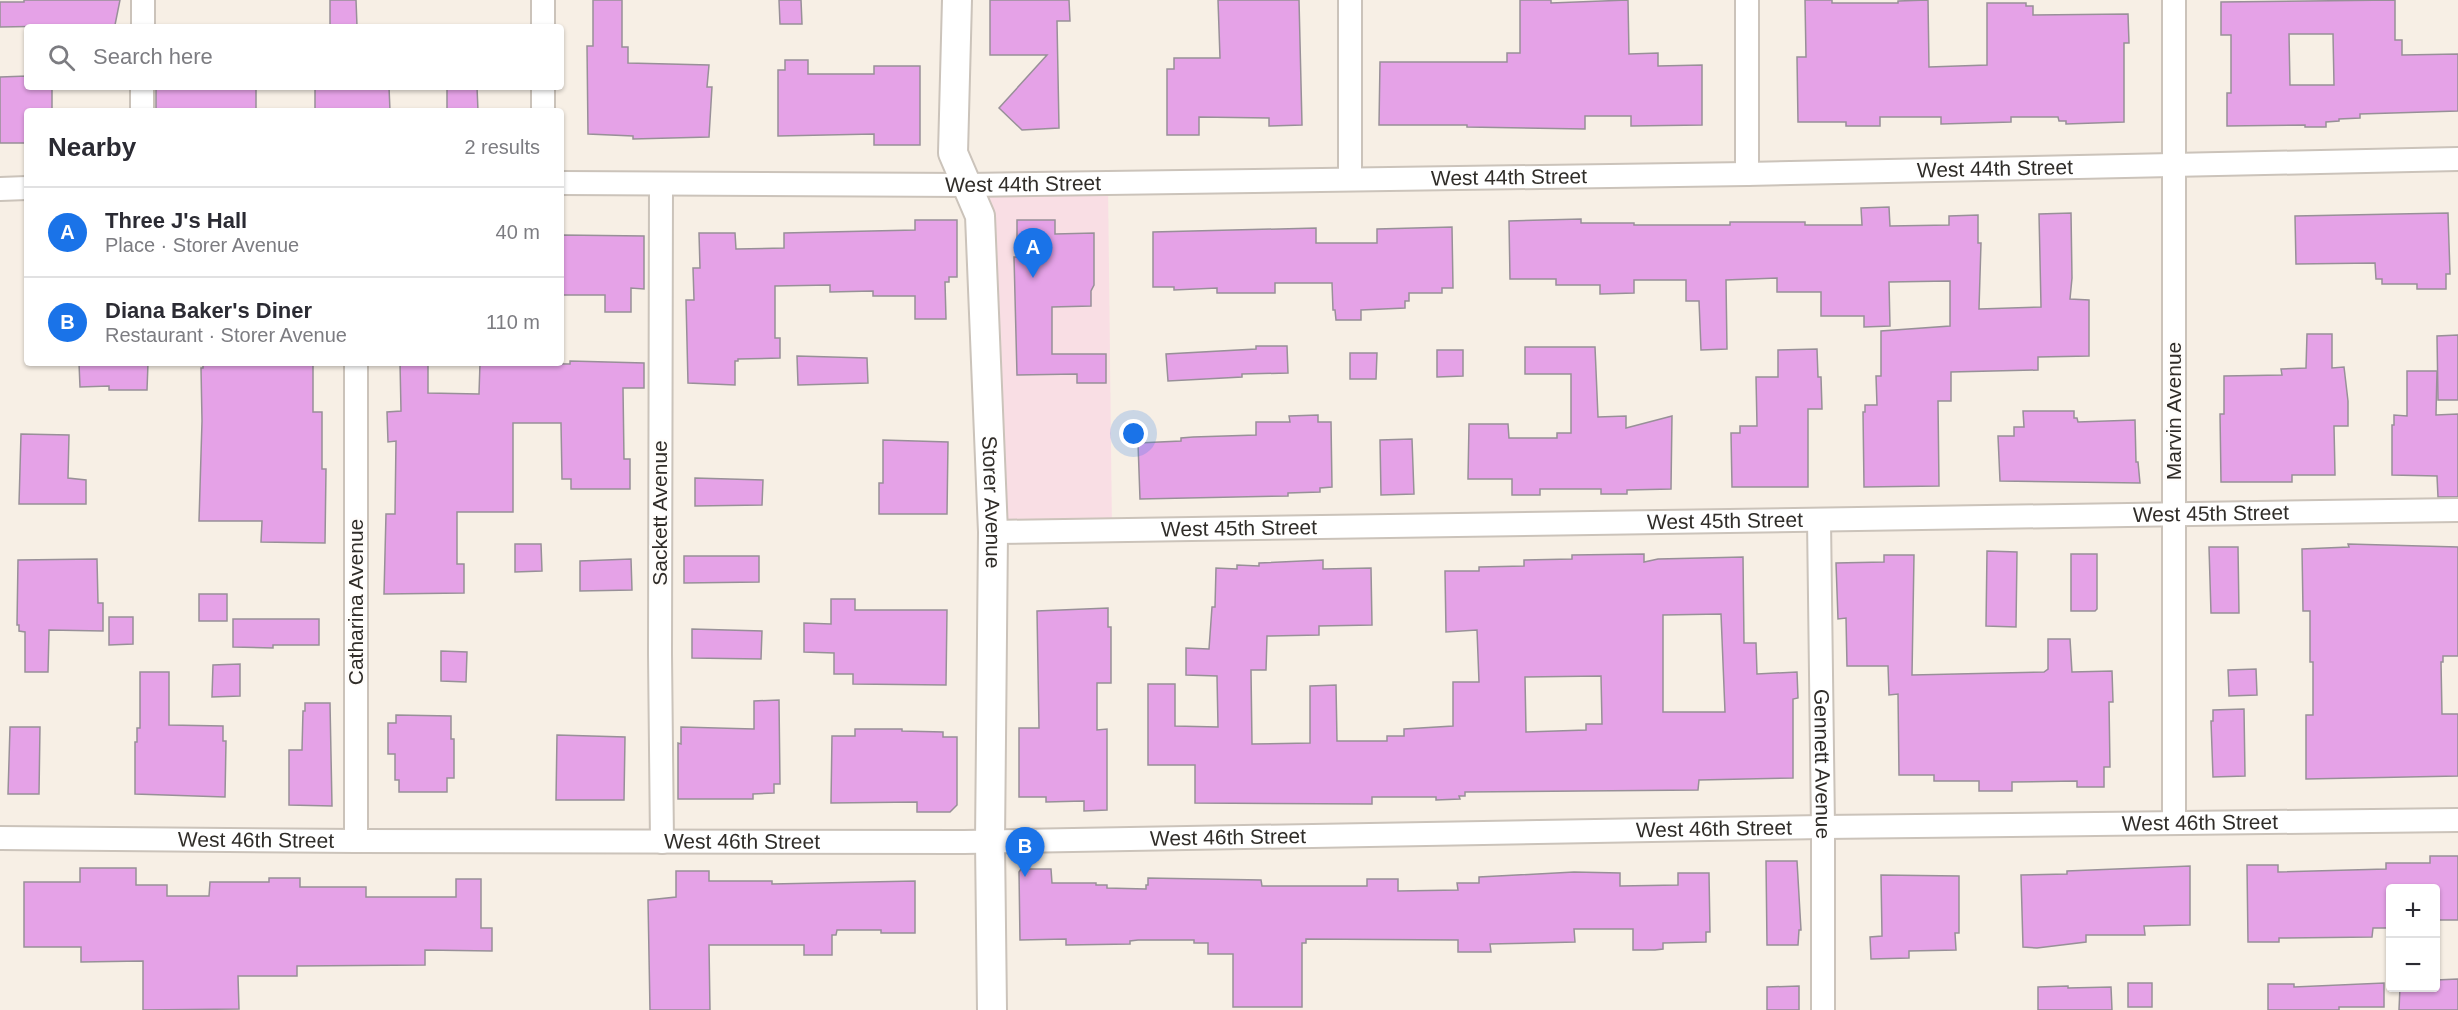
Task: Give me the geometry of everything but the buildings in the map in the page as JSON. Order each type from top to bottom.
[{"type":"street","points":[[142,24],[143,0]]},
{"type":"street","points":[[543,0],[543,24]]},
{"type":"street","name":"Storer Avenue","points":[[957,0],[953,153],[980,216],[993,532],[990,842],[992,1010]]},
{"type":"street","points":[[1350,0],[1350,178]]},
{"type":"street","points":[[1747,0],[1747,174]]},
{"type":"street","name":"Marvin Avenue","points":[[2174,0],[2174,823]]},
{"type":"street","points":[[142,90],[142,108]]},
{"type":"street","points":[[543,90],[543,108]]},
{"type":"street","name":"West 44th Street","points":[[564,183],[967,185],[1747,174],[2458,159]]},
{"type":"street","name":"Sackett Avenue","points":[[661,184],[662,842]]},
{"type":"street","points":[[0,189],[24,188]]},
{"type":"street","name":"Catharina Avenue","points":[[356,366],[356,842]]},
{"type":"street","name":"West 45th Street","points":[[993,532],[2458,510]]},
{"type":"street","name":"Gennett Avenue","points":[[1819,520],[1824,827],[1823,1010]]},
{"type":"street","name":"West 46th Street","points":[[0,838],[356,842],[990,842],[1824,827],[2458,820]]},
{"type":"shaded area","points":[[1108,183],[1112,531],[993,532],[967,185]]},
{"type":"place","name":"Three J's Hall","points":[[1033,278]]},
{"type":"place","name":"Diana Baker's Diner","points":[[1025,877]]}]
